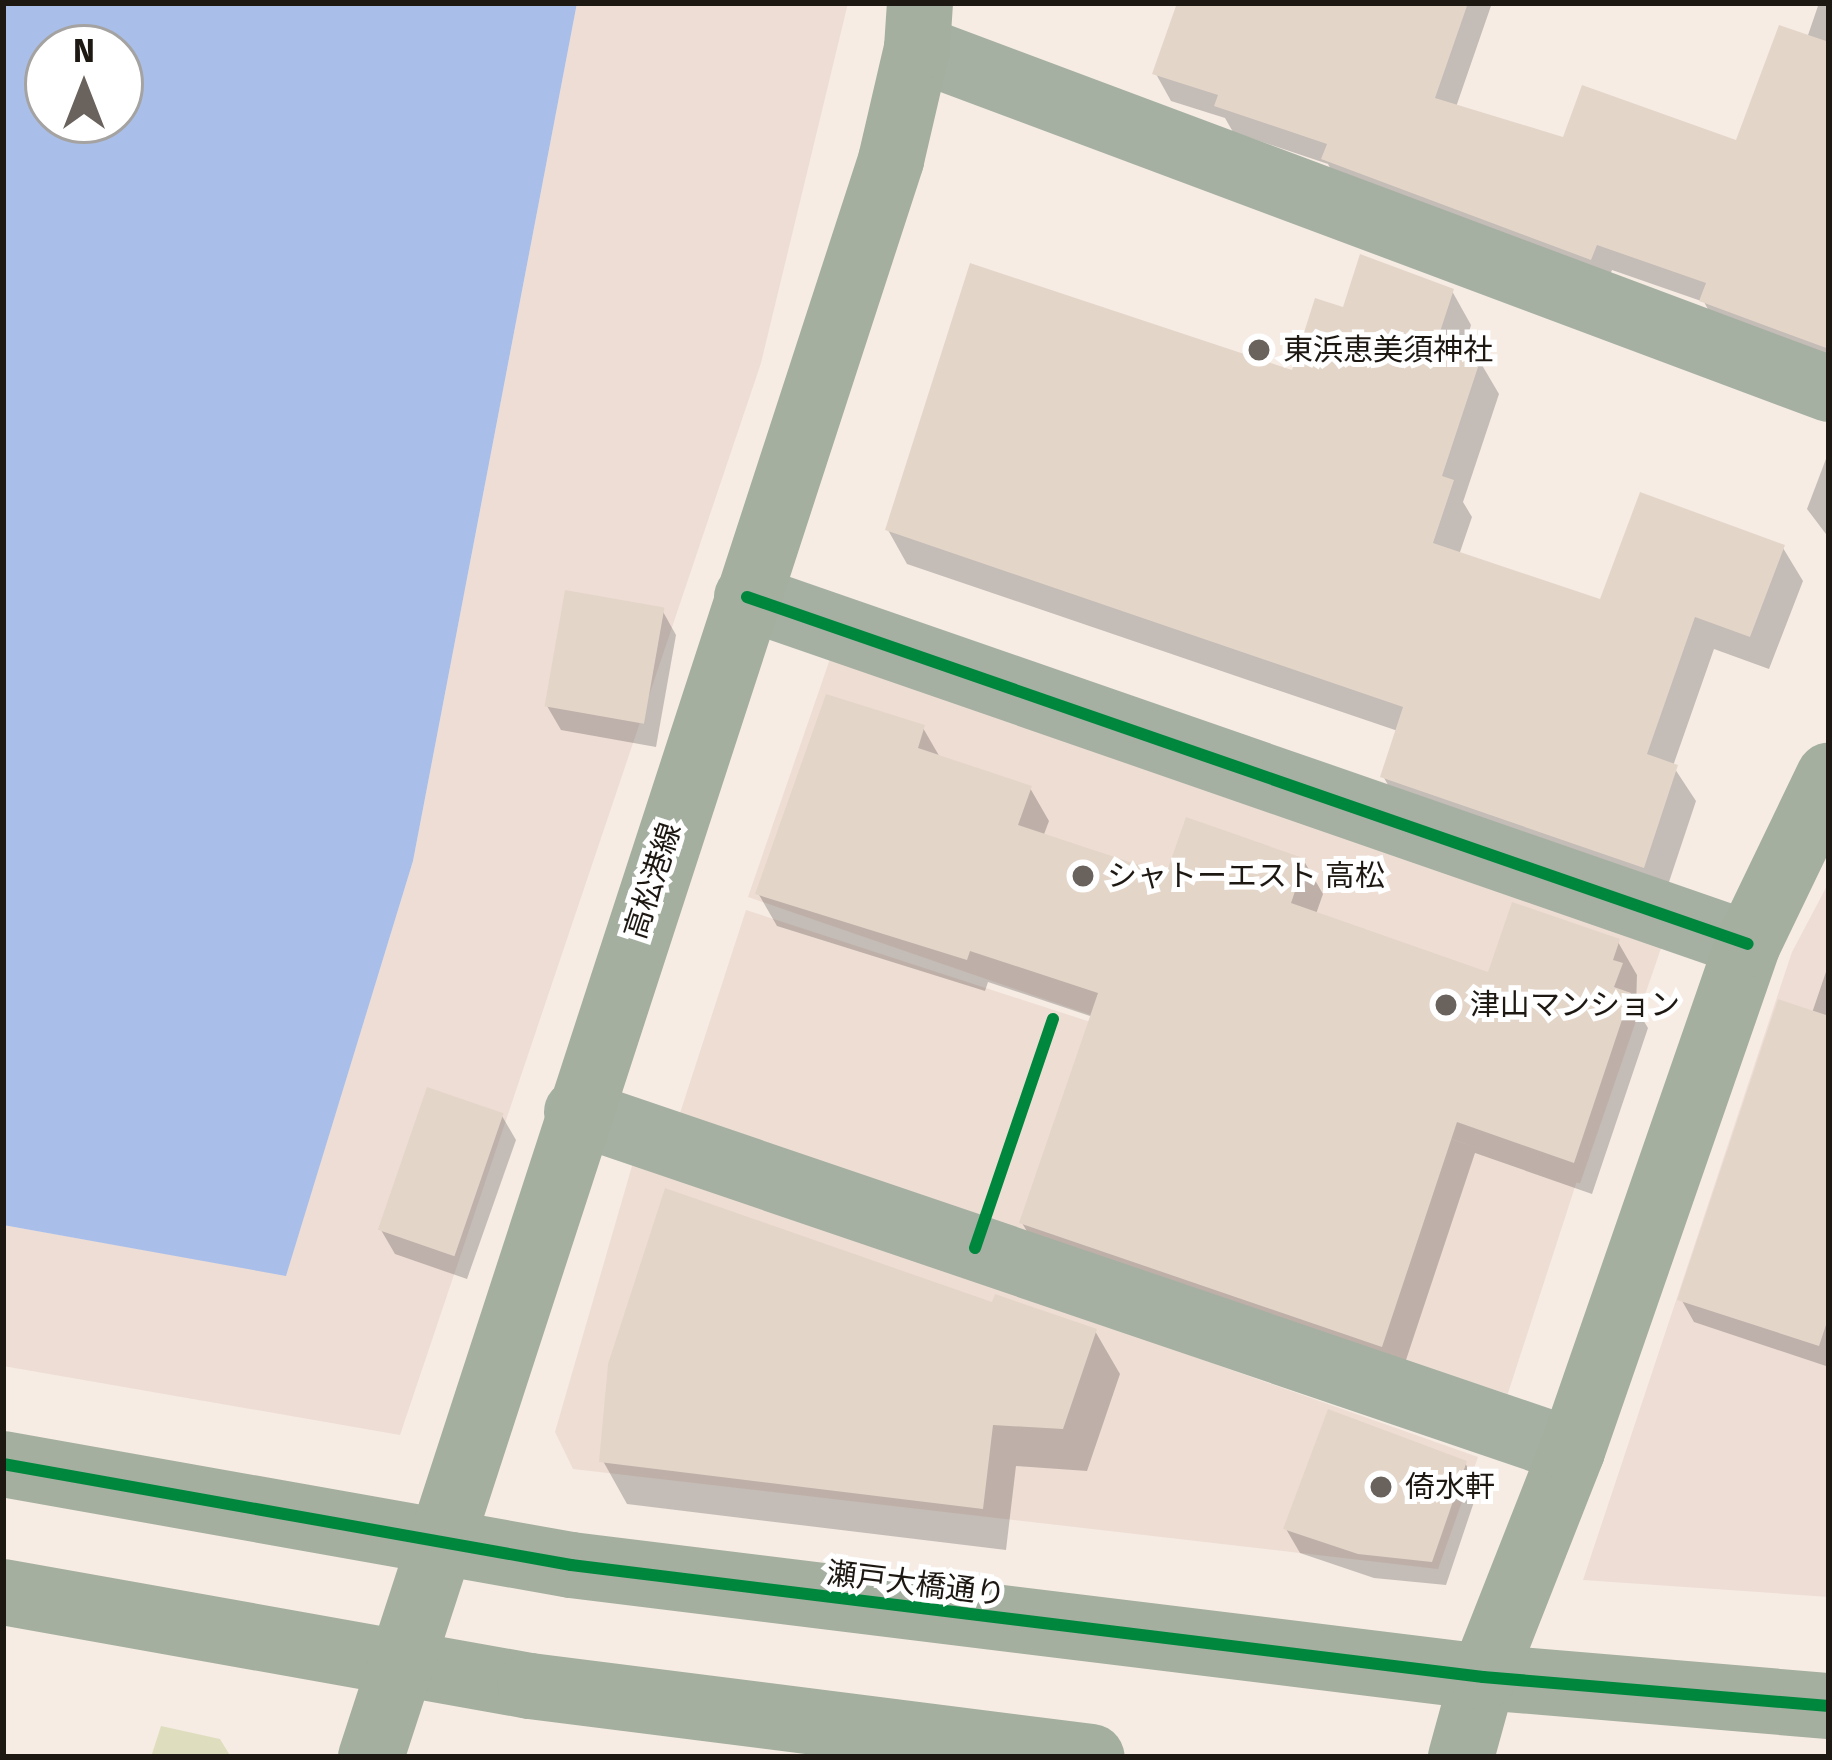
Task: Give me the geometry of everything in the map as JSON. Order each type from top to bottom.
[{"type":"street","points":[[919,26],[1829,389]]},
{"type":"street","name":"高松港線","points":[[370,1757],[891,160],[919,26]]},
{"type":"street","points":[[747,597],[1748,944]]},
{"type":"street","points":[[1461,1757],[1483,1677],[1572,1451],[1748,944],[1829,776]]},
{"type":"street","points":[[577,1112],[1572,1451]]},
{"type":"street","name":"瀬戸大橋通り","points":[[3,1464],[571,1565],[1483,1677],[1829,1706]]},
{"type":"street","points":[[3,1592],[876,1745],[1092,1757]]},
{"type":"shaded area","points":[[577,3],[848,3],[761,363],[400,1435],[3,1366],[3,1225],[286,1275],[413,861]]},
{"type":"shaded area","points":[[832,653],[1664,939],[1580,1183],[748,897]]},
{"type":"shaded area","points":[[1829,882],[1829,1597],[1583,1580],[1792,952]]},
{"type":"shaded area","points":[[746,910],[1577,1180],[1508,1394],[676,1124]]},
{"type":"shaded area","points":[[634,1159],[1478,1457],[1438,1569],[573,1469],[555,1432]]},
{"type":"green space","points":[[161,1726],[220,1739],[231,1757],[151,1757]]},
{"type":"water","points":[[3,3],[577,3],[413,861],[286,1276],[3,1225]]},
{"type":"building","points":[[1177,3],[1468,3],[1435,98],[1563,137],[1582,85],[1736,140],[1779,25],[1829,42],[1829,349],[1699,301],[1706,283],[1597,245],[1591,260],[1321,159],[1327,144],[1214,106],[1218,95],[1152,74]]},
{"type":"building","points":[[1360,254],[1454,289],[1439,335],[1459,341],[1456,351],[1481,358],[1442,476],[1454,480],[1433,543],[1600,599],[1640,492],[1785,545],[1750,637],[1695,617],[1647,754],[1678,765],[1644,868],[1380,777],[1403,707],[885,530],[970,263],[1292,370],[1315,298],[1343,307]]},
{"type":"building","points":[[565,590],[664,608],[644,724],[545,706]]},
{"type":"building","points":[[826,694],[925,725],[918,748],[1032,786],[1018,825],[1166,874],[1186,817],[1306,859],[1291,903],[1488,972],[1512,902],[1620,939],[1613,960],[1623,963],[1614,987],[1631,993],[1574,1163],[1457,1122],[1382,1347],[1019,1223],[1098,993],[970,951],[967,960],[755,894]]},
{"type":"building","points":[[1778,999],[1829,1016],[1829,1316],[1819,1346],[1677,1300]]},
{"type":"building","points":[[427,1087],[504,1113],[454,1256],[378,1230]]},
{"type":"building","points":[[665,1188],[992,1302],[995,1294],[1097,1329],[1063,1429],[993,1425],[983,1509],[599,1462],[608,1364]]},
{"type":"building","points":[[1328,1409],[1467,1461],[1432,1562],[1358,1554],[1283,1529]]},
{"type":"cycle path","points":[[747,597],[1748,944]]},
{"type":"cycle path","points":[[975,1248],[1053,1019]]},
{"type":"cycle path","points":[[3,1464],[571,1565],[1483,1677],[1829,1706]]},
{"type":"place","name":"東浜恵美須神社","points":[[1259,350]]},
{"type":"place","name":"シャトーエスト 高松","points":[[1083,876]]},
{"type":"place","name":"津山マンション","points":[[1446,1005]]},
{"type":"place","name":"倚水軒","points":[[1381,1487]]}]
